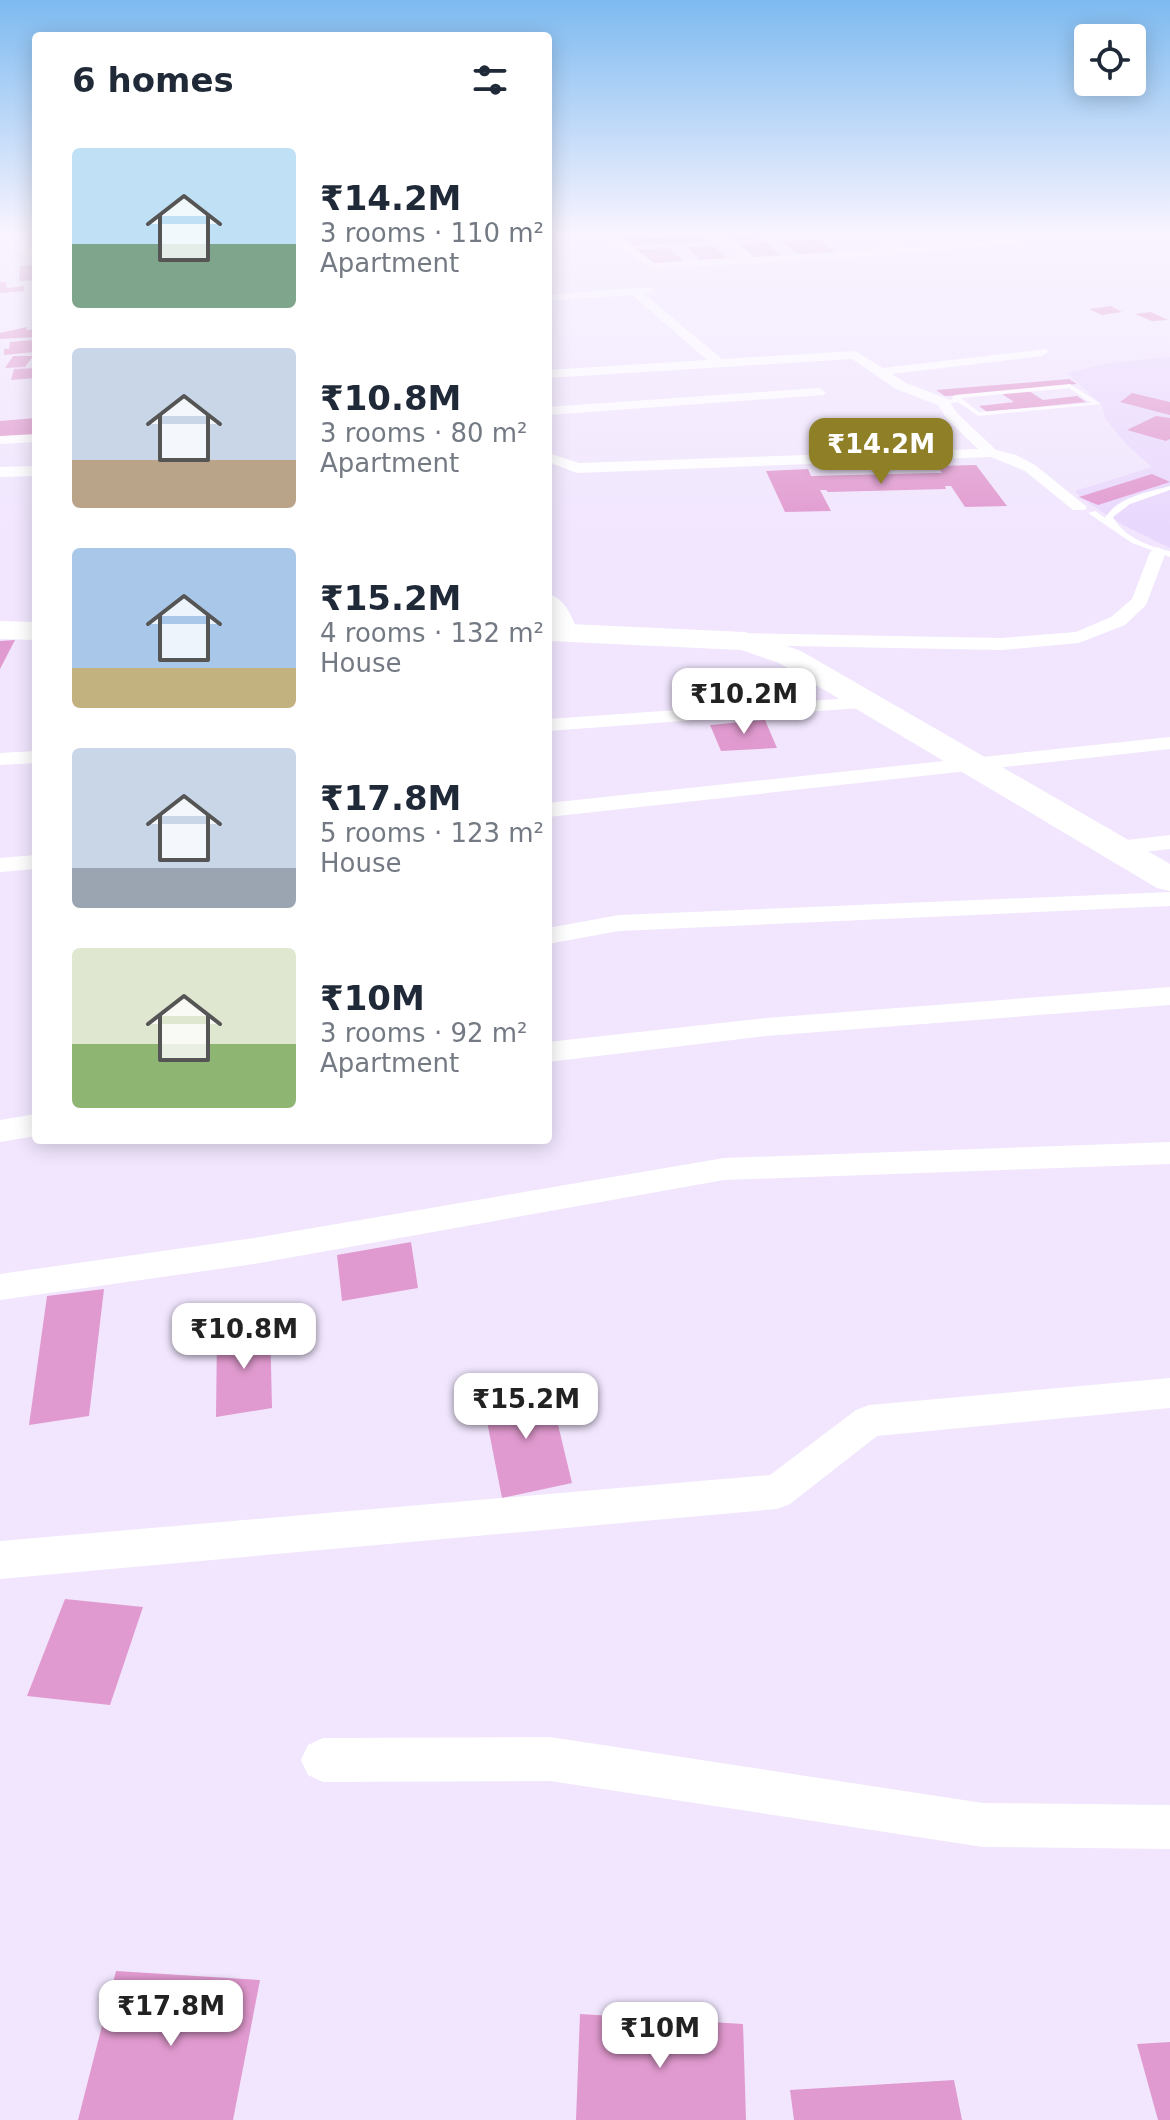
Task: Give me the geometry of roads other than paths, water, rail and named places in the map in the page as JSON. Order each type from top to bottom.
[{"type":"main road","points":[[0,616],[32,617]]},
{"type":"main road","points":[[0,630],[32,631]]},
{"type":"main road","points":[[557,632],[726,638],[765,646],[790,657],[1170,880]]},
{"type":"street","points":[[682,332],[718,363]]},
{"type":"street","points":[[880,372],[1042,352]]},
{"type":"street","points":[[552,374],[855,355],[906,389],[943,402],[952,416],[991,453]]},
{"type":"street","points":[[559,359],[580,373]]},
{"type":"street","points":[[552,411],[819,392]]},
{"type":"street","points":[[0,440],[32,438]]},
{"type":"street","points":[[552,458],[577,468],[991,453],[1011,458],[1030,468],[1085,510]]},
{"type":"street","points":[[552,465],[565,463]]},
{"type":"street","points":[[0,472],[32,471]]},
{"type":"street","points":[[726,638],[1002,644],[1079,637],[1118,621],[1140,601],[1164,553]]},
{"type":"street","points":[[552,606],[560,615],[557,632]]},
{"type":"street","points":[[552,725],[867,703]]},
{"type":"street","points":[[552,810],[1170,743]]},
{"type":"street","points":[[0,759],[32,757]]},
{"type":"street","points":[[1118,848],[1170,842]]},
{"type":"street","points":[[0,865],[32,862]]},
{"type":"street","points":[[552,935],[619,923],[1170,899]]},
{"type":"street","points":[[552,1052],[766,1027],[1170,996]]},
{"type":"street","points":[[0,1131],[32,1126]]},
{"type":"street","points":[[0,1287],[254,1251],[724,1169],[1170,1153]]},
{"type":"street","points":[[0,1560],[777,1492],[869,1421],[1170,1393]]},
{"type":"street","points":[[323,1760],[550,1759],[983,1825],[1170,1827]]},
{"type":"lane","points":[[943,402],[959,400],[978,414],[1098,404],[1070,386],[955,397],[959,400]]},
{"type":"lane","points":[[1116,529],[1109,517],[1113,510],[1170,488]]},
{"type":"lane","points":[[1085,510],[1164,553]]}]
